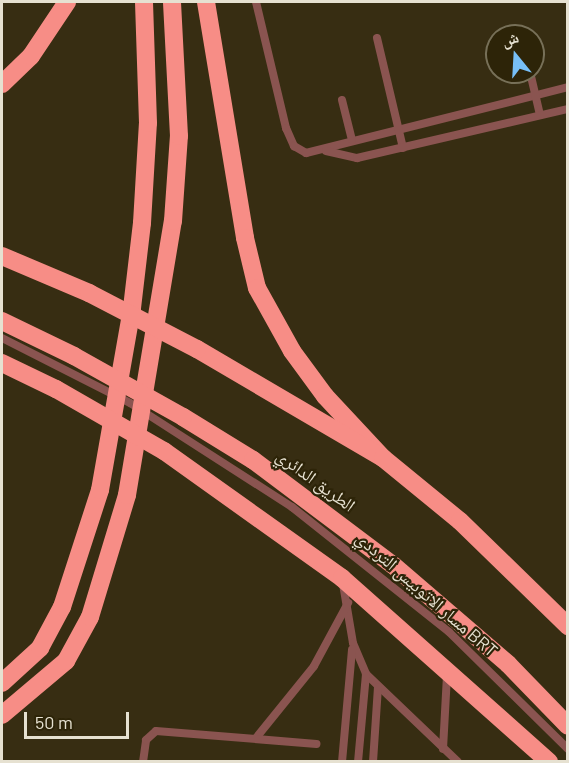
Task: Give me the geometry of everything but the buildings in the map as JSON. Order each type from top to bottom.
[{"type":"highway","points":[[2,84],[31,56],[67,2]]},
{"type":"highway","points":[[2,683],[40,648],[62,607],[100,490],[132,308],[142,223],[148,123],[144,2]]},
{"type":"highway","points":[[2,714],[66,661],[90,617],[128,495],[173,221],[179,136],[172,2]]},
{"type":"highway","points":[[206,2],[244,238],[257,288],[292,351],[325,396],[383,458],[460,521],[567,626]]},
{"type":"highway","points":[[2,256],[89,292],[197,349],[383,458]]},
{"type":"highway","name":"الطريق الدائري","points":[[2,321],[74,356],[183,417],[253,460],[393,565],[508,664],[567,726]]},
{"type":"highway","points":[[2,363],[56,389],[164,451],[342,578],[442,664],[549,762]]},
{"type":"highway","points":[[2,371],[30,377]]},
{"type":"lane","points":[[256,2],[291,141],[306,153],[326,151],[352,140],[567,87]]},
{"type":"lane","points":[[377,38],[403,147]]},
{"type":"lane","points":[[533,84],[540,115]]},
{"type":"lane","points":[[342,100],[352,140]]},
{"type":"lane","points":[[326,151],[351,159],[567,108]]},
{"type":"lane","name":"مسار الاتوبيس الترددي BRT","points":[[2,338],[130,403],[302,513],[449,632],[567,748]]},
{"type":"lane","points":[[342,578],[353,643],[342,762]]},
{"type":"lane","points":[[256,738],[308,676],[348,603]]},
{"type":"lane","points":[[353,643],[366,674],[458,762]]},
{"type":"lane","points":[[442,664],[449,693],[443,749]]},
{"type":"lane","points":[[358,762],[366,674]]},
{"type":"lane","points":[[373,762],[378,687]]},
{"type":"lane","points":[[143,762],[146,740],[156,731],[316,744]]}]
